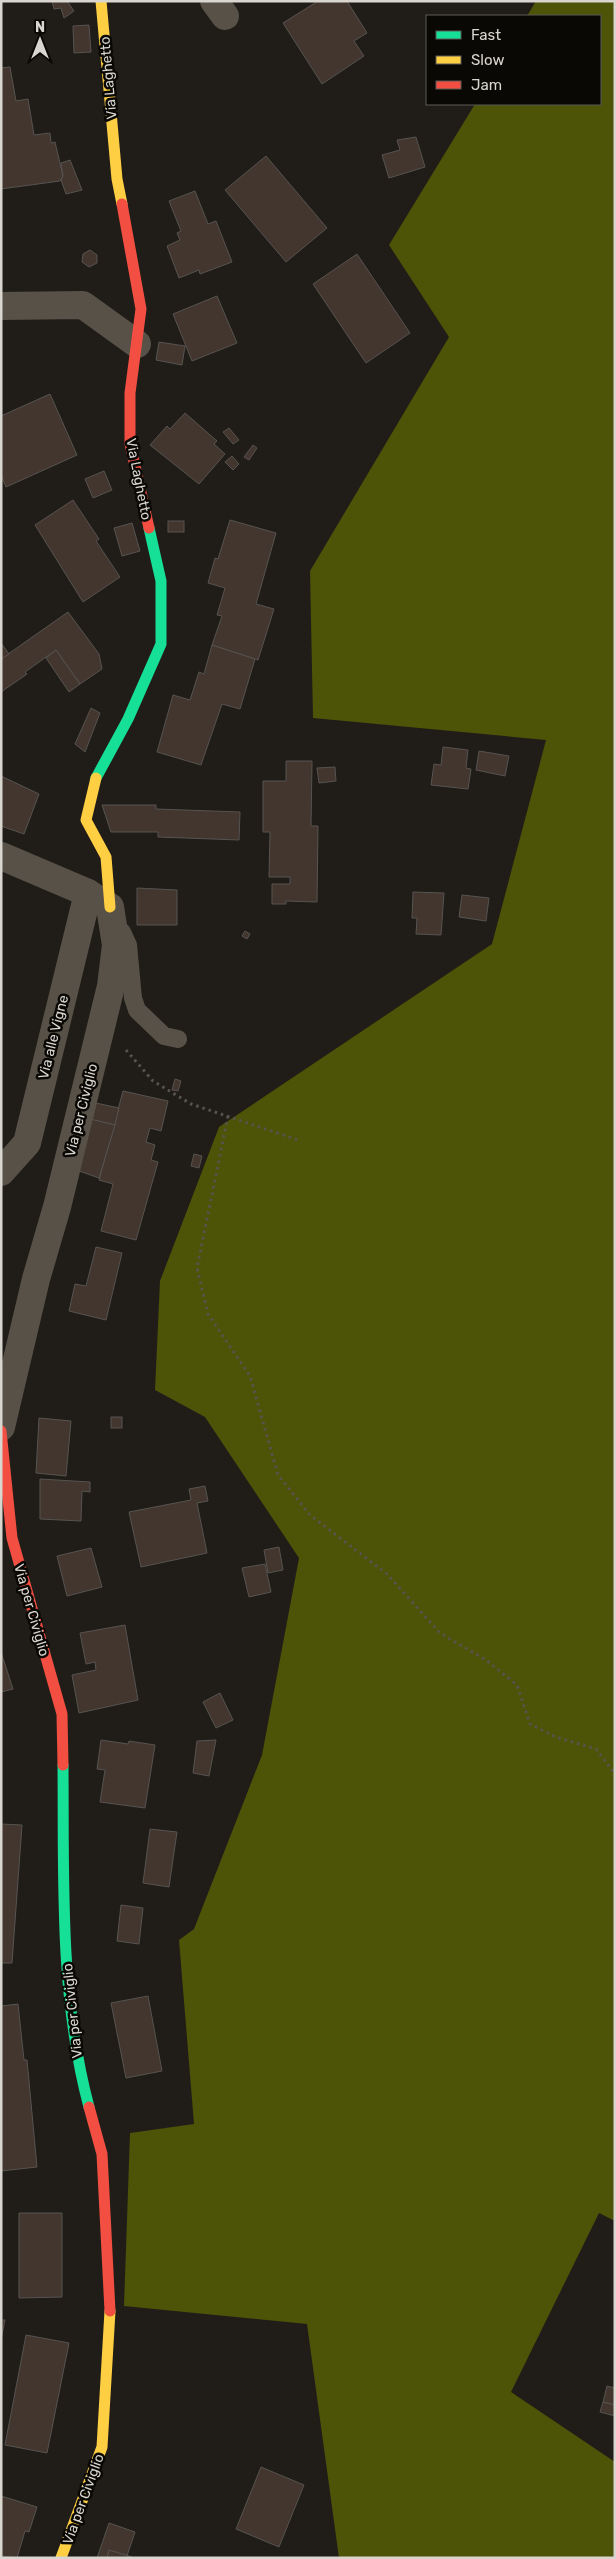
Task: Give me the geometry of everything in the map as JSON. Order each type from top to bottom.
[{"type":"street","name":"Via Laghetto","points":[[99,900],[106,857],[86,820],[94,783],[128,719],[161,644],[161,581],[130,444],[130,392],[141,309],[117,179],[101,1]]},
{"type":"street","points":[[1,306],[83,305],[137,344]]},
{"type":"street","points":[[1,856],[99,900]]},
{"type":"street","name":"Via alle Vigne","points":[[1,1172],[27,1143],[99,900]]},
{"type":"street","name":"Via per Civiglio","points":[[61,2558],[102,2447],[110,2312],[102,2164],[79,2070],[66,1981],[62,1714],[12,1538],[1,1429],[36,1279],[57,1208],[111,986],[116,945],[99,900]]},
{"type":"lane","points":[[99,900],[128,945],[132,998],[137,1010],[164,1036],[178,1039]]},
{"type":"path","points":[[124,1040],[126,1049],[153,1081],[191,1104],[300,1141]]},
{"type":"path","points":[[228,1116],[196,1268],[208,1314],[250,1376],[278,1475],[310,1516],[387,1574],[440,1633],[486,1660],[517,1685],[530,1724],[556,1737],[596,1749],[615,1774]]},
{"type":"green space","points":[[536,1],[615,1],[615,2221],[599,2213],[511,2392],[615,2462],[615,2558],[339,2558],[307,2324],[124,2306],[130,2133],[194,2124],[179,1940],[194,1929],[262,1755],[299,1558],[205,1417],[155,1390],[160,1281],[219,1127],[492,944],[546,740],[313,718],[310,571],[449,337],[389,245],[474,105],[601,105],[601,15],[528,15]]},
{"type":"building","points":[[52,1],[67,1],[74,11],[64,18],[61,8],[54,9]]},
{"type":"building","points":[[318,1],[347,1],[367,33],[354,41],[364,56],[322,84],[283,23]]},
{"type":"building","points":[[89,25],[91,52],[74,53],[73,26]]},
{"type":"building","points":[[10,67],[16,101],[28,99],[34,135],[50,133],[51,143],[55,142],[63,176],[60,181],[1,189],[1,68]]},
{"type":"building","points":[[416,137],[425,167],[389,178],[382,155],[400,150],[397,140]]},
{"type":"building","points":[[266,156],[327,228],[286,262],[225,190]]},
{"type":"building","points":[[70,160],[82,190],[66,194],[61,180],[63,176],[61,163]]},
{"type":"building","points":[[195,191],[208,224],[216,221],[232,262],[200,274],[199,270],[179,278],[167,246],[180,240],[177,233],[181,231],[169,201]]},
{"type":"building","points":[[90,250],[97,255],[97,263],[89,267],[82,262],[83,254]]},
{"type":"building","points":[[357,254],[410,333],[366,363],[313,284]]},
{"type":"building","points":[[217,296],[237,343],[192,361],[173,314]]},
{"type":"building","points":[[159,342],[185,346],[182,365],[156,360]]},
{"type":"building","points":[[50,394],[77,455],[6,487],[1,475],[1,416]]},
{"type":"building","points":[[185,413],[217,441],[214,444],[225,454],[199,484],[150,445],[167,426],[170,429]]},
{"type":"building","points":[[229,428],[239,440],[233,444],[223,432]]},
{"type":"building","points":[[253,445],[257,448],[249,460],[244,457]]},
{"type":"building","points":[[232,456],[239,464],[233,470],[225,462]]},
{"type":"building","points":[[104,471],[112,490],[93,498],[85,479]]},
{"type":"building","points":[[73,500],[99,539],[96,541],[120,577],[83,602],[35,525]]},
{"type":"building","points":[[230,520],[276,533],[256,604],[274,609],[258,660],[212,645],[222,616],[217,615],[225,588],[208,583],[215,558],[218,559]]},
{"type":"building","points":[[168,521],[184,521],[184,532],[168,532]]},
{"type":"building","points":[[132,523],[140,551],[122,556],[114,528]]},
{"type":"building","points":[[68,612],[99,654],[102,669],[80,684],[56,650],[1,692],[1,659]]},
{"type":"building","points":[[1,643],[9,654],[1,659]]},
{"type":"building","points":[[212,645],[255,659],[240,709],[222,704],[201,765],[157,752],[173,695],[190,700],[199,672],[204,674]]},
{"type":"building","points":[[56,650],[80,684],[69,692],[46,658]]},
{"type":"building","points":[[91,708],[100,713],[85,752],[75,744]]},
{"type":"building","points":[[443,747],[468,750],[466,768],[471,769],[468,789],[431,785],[434,764],[441,765]]},
{"type":"building","points":[[479,751],[509,756],[505,776],[476,770]]},
{"type":"building","points":[[286,761],[312,761],[311,826],[318,826],[317,902],[286,901],[286,904],[272,904],[272,884],[290,884],[290,877],[269,877],[270,832],[263,832],[263,781],[286,781]]},
{"type":"building","points":[[335,767],[336,781],[319,783],[317,768]]},
{"type":"building","points":[[1,776],[39,794],[24,834],[1,826]]},
{"type":"building","points":[[102,805],[156,805],[156,809],[240,812],[239,840],[158,837],[158,832],[111,832]]},
{"type":"building","points":[[137,888],[177,890],[177,925],[137,925]]},
{"type":"building","points":[[413,892],[444,893],[441,935],[416,934],[417,918],[412,918]]},
{"type":"building","points":[[462,895],[489,898],[486,921],[459,917]]},
{"type":"building","points":[[245,931],[250,934],[247,939],[242,936]]},
{"type":"building","points":[[175,1079],[181,1081],[178,1091],[172,1090]]},
{"type":"building","points":[[123,1091],[168,1101],[161,1131],[150,1128],[146,1142],[155,1145],[151,1160],[158,1162],[136,1240],[101,1231],[113,1184],[99,1180]]},
{"type":"building","points":[[96,1103],[119,1108],[115,1125],[92,1120]]},
{"type":"building","points":[[90,1119],[115,1125],[99,1178],[79,1171]]},
{"type":"building","points":[[194,1154],[202,1156],[199,1168],[191,1166]]},
{"type":"building","points":[[96,1247],[122,1253],[106,1320],[69,1311],[75,1284],[86,1286]]},
{"type":"building","points":[[111,1417],[122,1417],[122,1428],[111,1428]]},
{"type":"building","points":[[39,1418],[71,1421],[66,1476],[36,1473]]},
{"type":"building","points":[[40,1479],[90,1482],[90,1492],[82,1491],[81,1521],[40,1519]]},
{"type":"building","points":[[205,1486],[208,1501],[197,1503],[207,1553],[141,1567],[129,1512],[191,1500],[189,1489]]},
{"type":"building","points":[[279,1547],[283,1570],[268,1573],[264,1550]]},
{"type":"building","points":[[91,1548],[102,1587],[67,1596],[57,1556]]},
{"type":"building","points":[[265,1564],[271,1592],[249,1597],[242,1568]]},
{"type":"building","points":[[125,1625],[138,1700],[79,1713],[72,1675],[96,1670],[95,1662],[86,1664],[80,1633]]},
{"type":"building","points":[[1,1652],[13,1689],[1,1692]]},
{"type":"building","points":[[220,1693],[233,1720],[216,1728],[203,1702]]},
{"type":"building","points":[[101,1740],[128,1744],[129,1741],[155,1745],[145,1808],[100,1802],[105,1770],[97,1769]]},
{"type":"building","points":[[216,1740],[209,1776],[193,1773],[197,1741]]},
{"type":"building","points":[[1,1824],[22,1825],[12,1963],[1,1963]]},
{"type":"building","points":[[150,1829],[177,1832],[169,1887],[143,1883]]},
{"type":"building","points":[[121,1905],[143,1908],[139,1944],[117,1941]]},
{"type":"building","points":[[148,1996],[162,2071],[126,2078],[111,2003]]},
{"type":"building","points":[[18,2004],[24,2060],[27,2060],[37,2167],[1,2171],[1,2006]]},
{"type":"building","points":[[19,2213],[62,2213],[62,2297],[19,2298]]},
{"type":"building","points":[[1,2320],[5,2320],[1,2340]]},
{"type":"building","points":[[26,2335],[69,2343],[47,2453],[5,2445]]},
{"type":"building","points":[[607,2386],[615,2388],[615,2405],[603,2402]]},
{"type":"building","points":[[603,2402],[615,2405],[615,2416],[600,2412]]},
{"type":"building","points":[[261,2467],[304,2485],[279,2547],[236,2529]]},
{"type":"building","points":[[1,2496],[37,2507],[29,2532],[25,2531],[17,2558],[1,2556]]},
{"type":"building","points":[[109,2523],[135,2532],[127,2556],[109,2550],[107,2558],[97,2558]]},
{"type":"building","points":[[109,2550],[129,2556],[134,2558],[107,2558]]},
{"type":"traffic: fast","points":[[96,778],[128,719],[161,644],[161,581],[149,528]]},
{"type":"traffic: fast","points":[[63,1765],[64,1894],[68,1980],[79,2065],[89,2107]]},
{"type":"traffic: slow","points":[[101,1],[117,179],[122,204]]},
{"type":"traffic: slow","points":[[96,778],[86,820],[106,857],[110,907]]},
{"type":"traffic: slow","points":[[61,2558],[102,2447],[110,2311]]},
{"type":"traffic: jam","points":[[122,204],[141,309],[130,393],[130,444],[149,528]]},
{"type":"traffic: jam","points":[[1,1431],[12,1538],[62,1714],[63,1765]]},
{"type":"traffic: jam","points":[[89,2107],[102,2154],[110,2311]]}]
